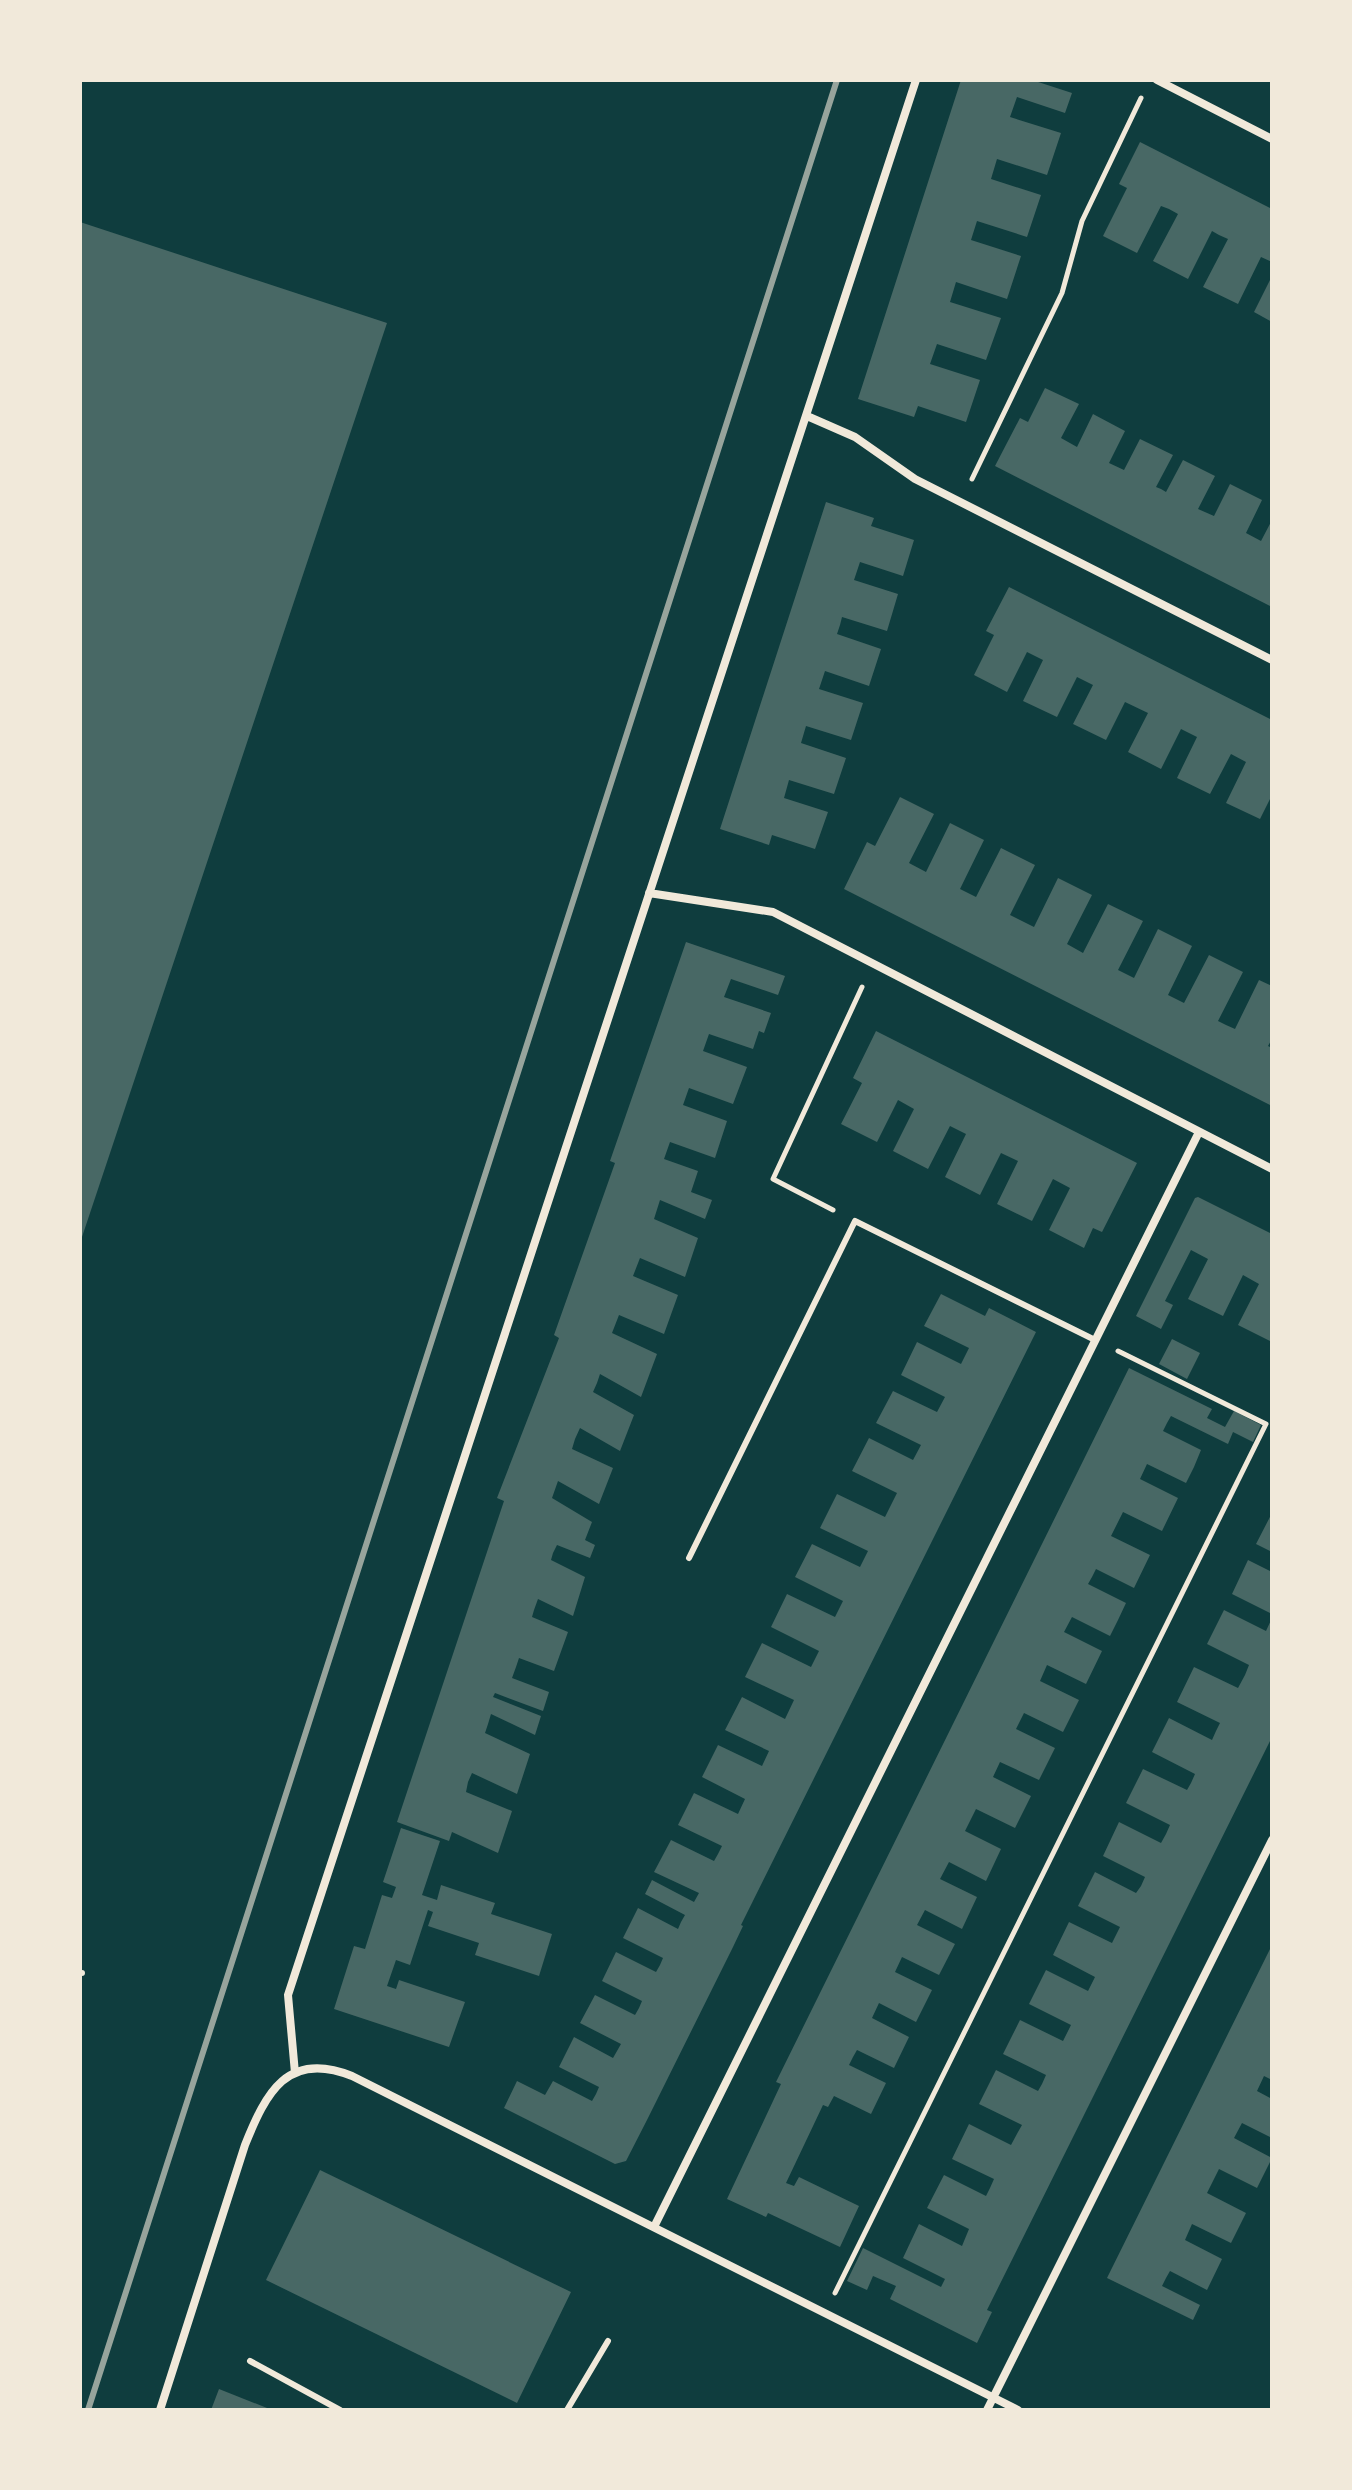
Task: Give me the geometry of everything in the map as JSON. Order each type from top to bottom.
[{"type":"street","points":[[295,2073],[288,1995],[916,80]]},
{"type":"street","points":[[1157,80],[1272,139]]},
{"type":"street","points":[[807,416],[855,437],[915,479],[1272,660]]},
{"type":"street","points":[[649,893],[773,912],[1272,1169]]},
{"type":"street","points":[[654,2227],[1199,1132]]},
{"type":"street","points":[[987,2410],[1272,1840]]},
{"type":"street","points":[[160,2410],[245,2145],[259,2112],[272,2090],[295,2073],[313,2067],[333,2068],[352,2076],[1018,2410]]},
{"type":"lane","points":[[689,1558],[855,1221],[1095,1340]]},
{"type":"lane","points":[[567,2410],[608,2341]]},
{"type":"lane","points":[[250,2361],[340,2410]]},
{"type":"path","points":[[961,502],[1062,293],[1082,221],[1144,91]]},
{"type":"path","points":[[855,1221],[773,1179],[873,963]]},
{"type":"path","points":[[826,2312],[1266,1424],[1095,1340]]},
{"type":"building","points":[[961,80],[1032,80],[1072,93],[1065,113],[1017,97],[1010,117],[1061,133],[1047,175],[997,159],[991,179],[1041,195],[1027,237],[977,221],[971,240],[1021,256],[1007,299],[956,282],[950,302],[1001,318],[986,360],[937,344],[930,364],[980,380],[966,422],[918,406],[914,417],[858,399]]},
{"type":"building","points":[[1140,142],[1272,209],[1272,262],[1261,257],[1238,304],[1203,287],[1228,239],[1212,231],[1188,279],[1153,261],[1178,214],[1169,209],[1161,206],[1137,253],[1103,236],[1127,188],[1119,184]]},
{"type":"building","points":[[80,222],[387,323],[81,1240],[80,1239]]},
{"type":"building","points":[[1272,276],[1272,322],[1254,312]]},
{"type":"building","points":[[1045,388],[1079,404],[1061,438],[1077,447],[1093,414],[1125,431],[1109,463],[1124,470],[1140,439],[1173,455],[1156,487],[1166,492],[1183,460],[1215,476],[1198,509],[1214,516],[1230,484],[1262,500],[1246,533],[1261,541],[1272,520],[1272,607],[995,466],[1020,418],[1028,422]]},
{"type":"building","points":[[826,502],[874,518],[871,526],[914,540],[903,576],[860,562],[854,580],[898,594],[887,631],[842,617],[837,634],[881,649],[869,686],[825,671],[819,689],[863,703],[851,740],[806,726],[801,743],[846,758],[834,794],[789,780],[784,798],[828,812],[815,849],[772,835],[769,845],[720,829]]},
{"type":"building","points":[[1009,587],[1272,720],[1272,795],[1260,819],[1226,803],[1246,762],[1231,754],[1210,794],[1177,778],[1197,737],[1181,729],[1161,769],[1128,752],[1148,713],[1125,702],[1106,740],[1073,724],[1093,685],[1077,677],[1057,717],[1023,701],[1043,660],[1027,652],[1007,692],[974,675],[994,635],[986,631]]},
{"type":"building","points":[[900,797],[934,814],[909,863],[926,872],[950,823],[984,840],[960,889],[976,897],[1001,848],[1035,865],[1010,915],[1034,927],[1058,878],[1092,895],[1067,944],[1083,953],[1108,904],[1143,921],[1118,970],[1134,978],[1158,929],[1192,946],[1168,995],[1184,1003],[1209,955],[1243,972],[1218,1021],[1226,1025],[1235,1029],[1259,980],[1272,986],[1272,1039],[1268,1046],[1272,1048],[1272,1106],[844,889],[867,842],[875,846]]},
{"type":"building","points":[[686,942],[785,976],[778,995],[731,979],[724,997],[771,1013],[764,1033],[759,1031],[753,1049],[709,1034],[703,1051],[747,1067],[733,1104],[689,1088],[683,1105],[727,1121],[715,1158],[670,1142],[664,1159],[698,1171],[691,1192],[712,1200],[705,1219],[660,1200],[654,1219],[698,1238],[685,1277],[640,1258],[633,1276],[678,1295],[664,1334],[619,1315],[612,1333],[657,1354],[641,1397],[600,1374],[593,1392],[634,1415],[620,1451],[580,1428],[575,1439],[572,1449],[613,1468],[599,1504],[558,1481],[552,1498],[592,1522],[585,1540],[595,1545],[590,1558],[557,1545],[551,1560],[585,1577],[573,1616],[538,1599],[532,1617],[568,1632],[554,1671],[519,1658],[512,1678],[549,1692],[543,1711],[495,1693],[493,1697],[541,1716],[535,1735],[491,1714],[485,1733],[530,1754],[517,1794],[472,1773],[468,1782],[466,1792],[512,1811],[498,1853],[452,1832],[449,1841],[397,1822],[504,1501],[497,1498],[559,1338],[554,1335],[615,1163],[610,1161]]},
{"type":"building","points":[[876,1031],[1137,1163],[1102,1232],[1093,1228],[1084,1248],[1049,1230],[1070,1188],[1053,1179],[1032,1221],[997,1204],[1018,1161],[1001,1153],[980,1195],[945,1177],[966,1134],[950,1126],[928,1169],[893,1151],[914,1109],[898,1100],[877,1142],[841,1124],[862,1083],[853,1078]]},
{"type":"building","points":[[1198,1197],[1272,1234],[1272,1342],[1238,1325],[1259,1284],[1243,1275],[1223,1316],[1188,1299],[1208,1259],[1191,1250],[1165,1301],[1173,1305],[1161,1329],[1136,1316]]},
{"type":"building","points":[[941,1294],[985,1316],[989,1308],[1036,1332],[647,2120],[626,2161],[615,2164],[504,2108],[517,2081],[545,2095],[553,2081],[592,2101],[596,2094],[599,2087],[559,2067],[574,2037],[613,2058],[621,2044],[580,2023],[595,1995],[635,2015],[639,2008],[642,2001],[602,1981],[616,1952],[656,1972],[660,1965],[663,1958],[623,1938],[638,1908],[678,1929],[685,1915],[645,1894],[652,1880],[694,1902],[699,1893],[654,1872],[671,1840],[714,1861],[718,1854],[722,1846],[678,1825],[694,1793],[738,1814],[745,1799],[702,1777],[718,1745],[762,1766],[769,1751],[725,1730],[742,1697],[785,1719],[794,1700],[745,1677],[762,1643],[811,1667],[819,1651],[771,1627],[787,1594],[835,1617],[843,1601],[795,1577],[812,1544],[860,1567],[868,1551],[820,1528],[837,1494],[885,1517],[897,1493],[852,1471],[869,1438],[913,1460],[921,1445],[876,1423],[893,1391],[937,1412],[945,1397],[901,1375],[917,1342],[961,1364],[969,1348],[924,1326]]},
{"type":"building","points":[[1172,1339],[1200,1353],[1187,1379],[1159,1364]]},
{"type":"building","points":[[1129,1368],[1212,1409],[1207,1418],[1225,1427],[1234,1411],[1261,1425],[1253,1442],[1233,1432],[1228,1444],[1171,1416],[1167,1423],[1163,1431],[1201,1450],[1186,1483],[1147,1464],[1140,1479],[1178,1498],[1162,1531],[1123,1512],[1111,1536],[1150,1555],[1134,1588],[1096,1569],[1088,1584],[1126,1603],[1110,1636],[1072,1617],[1064,1632],[1102,1651],[1086,1684],[1047,1665],[1040,1681],[1079,1700],[1063,1732],[1024,1713],[1016,1729],[1055,1748],[1039,1780],[1000,1762],[993,1777],[1031,1796],[1015,1828],[976,1809],[965,1831],[1001,1849],[986,1881],[949,1862],[940,1879],[977,1897],[962,1929],[925,1910],[917,1925],[955,1944],[939,1975],[902,1957],[895,1972],[932,1990],[916,2022],[879,2003],[872,2018],[909,2037],[894,2068],[857,2050],[849,2065],[886,2083],[871,2114],[834,2096],[828,2107],[823,2105],[786,2183],[794,2186],[799,2177],[859,2206],[840,2247],[768,2213],[766,2217],[727,2199],[781,2084],[776,2082]]},
{"type":"building","points":[[1272,1513],[1272,1552],[1256,1544]]},
{"type":"building","points":[[1248,1560],[1272,1572],[1272,1614],[1232,1594]]},
{"type":"building","points":[[1224,1610],[1266,1631],[1272,1618],[1272,1737],[987,2310],[992,2312],[977,2343],[890,2299],[896,2286],[873,2276],[867,2290],[847,2281],[863,2248],[941,2287],[945,2279],[903,2258],[919,2224],[962,2246],[969,2229],[927,2208],[944,2175],[986,2196],[990,2188],[994,2179],[952,2159],[969,2124],[1011,2145],[1022,2125],[979,2104],[996,2070],[1038,2091],[1042,2084],[1046,2075],[1003,2054],[1020,2020],[1063,2041],[1071,2025],[1029,2004],[1046,1970],[1088,1991],[1095,1977],[1053,1955],[1069,1922],[1112,1943],[1120,1927],[1078,1906],[1095,1872],[1136,1893],[1141,1886],[1145,1877],[1103,1856],[1119,1822],[1161,1843],[1166,1834],[1170,1825],[1126,1803],[1143,1769],[1187,1790],[1191,1783],[1195,1774],[1152,1752],[1169,1718],[1212,1740],[1220,1723],[1177,1702],[1194,1667],[1238,1688],[1245,1675],[1249,1665],[1207,1644]]},
{"type":"building","points":[[401,1828],[440,1841],[422,1895],[437,1900],[441,1885],[495,1903],[491,1914],[552,1934],[539,1976],[475,1955],[479,1943],[428,1926],[433,1912],[428,1910],[410,1965],[396,1960],[387,1986],[396,1989],[399,1980],[465,2002],[449,2047],[334,2009],[354,1946],[365,1949],[382,1895],[392,1898],[396,1887],[383,1882]]},
{"type":"building","points":[[1272,1945],[1272,2080],[1264,2076],[1257,2091],[1272,2099],[1272,2138],[1242,2123],[1234,2138],[1272,2158],[1257,2188],[1219,2169],[1207,2193],[1246,2213],[1231,2243],[1192,2224],[1185,2240],[1222,2259],[1207,2290],[1170,2271],[1162,2286],[1200,2305],[1193,2320],[1107,2278]]},
{"type":"building","points":[[320,2170],[571,2292],[517,2403],[266,2280]]},
{"type":"building","points":[[219,2389],[272,2410],[211,2410]]},
{"type":"railway","points":[[88,2410],[837,80]]}]
